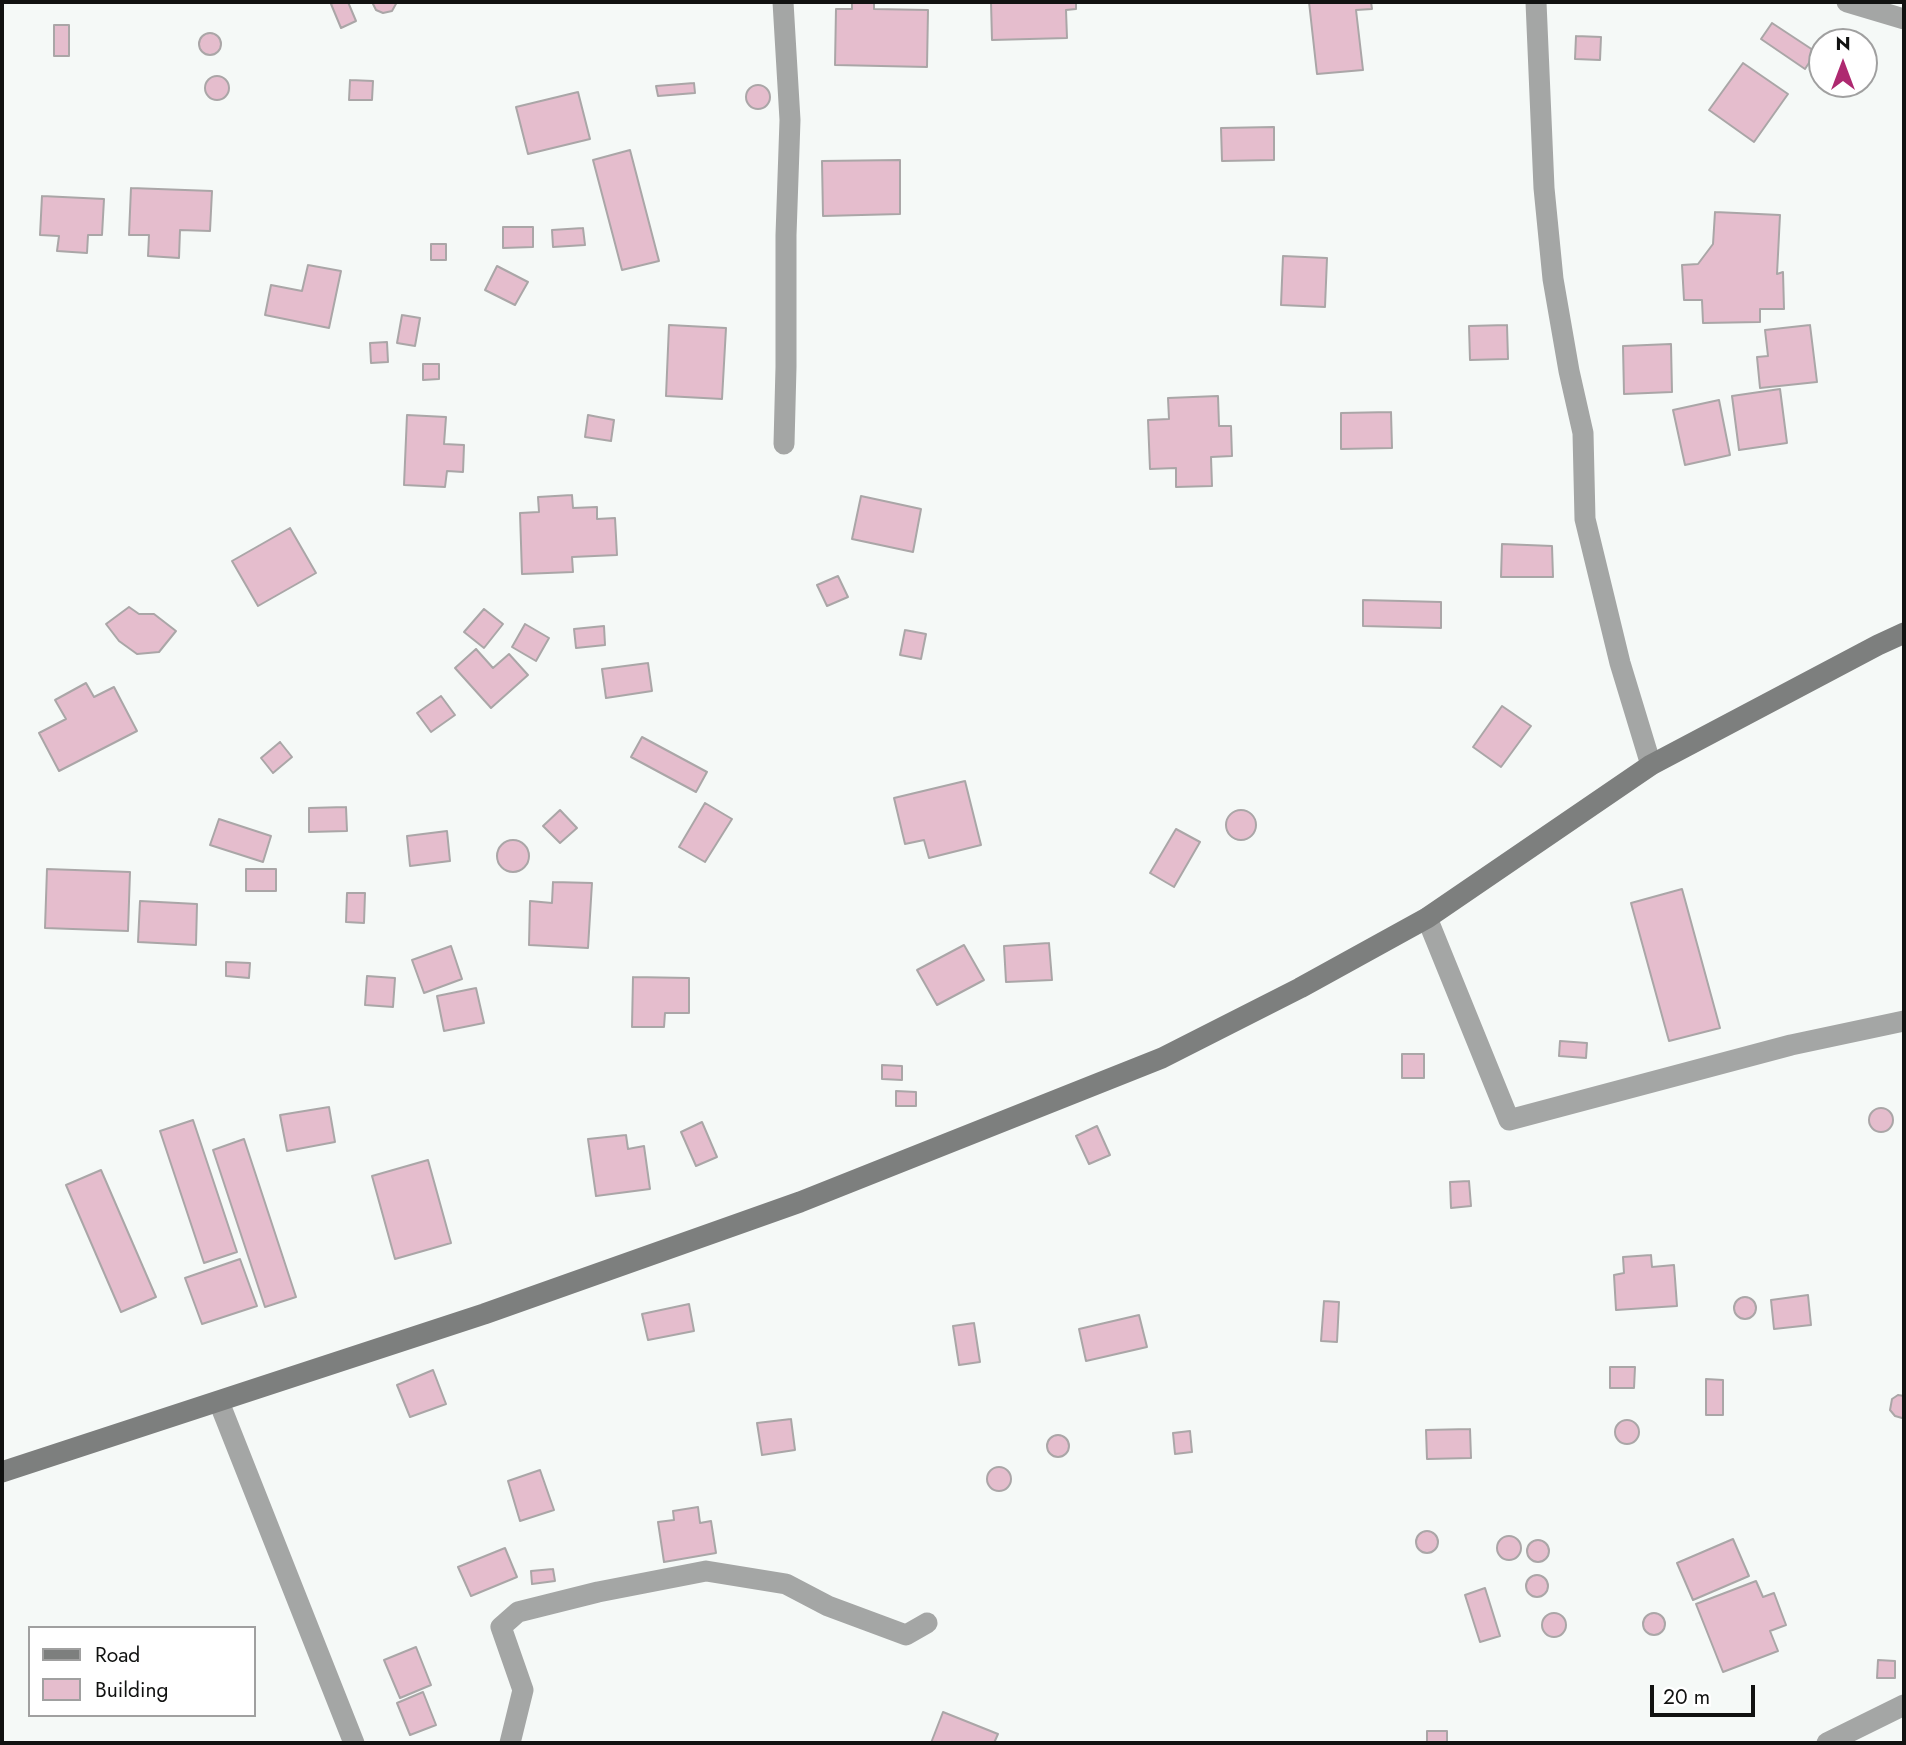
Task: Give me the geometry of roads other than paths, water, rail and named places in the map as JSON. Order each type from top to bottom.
[{"type":"street","points":[[783,2],[790,120],[784,444]]},
{"type":"street","points":[[1536,2],[1544,188],[1553,279],[1583,433],[1585,519],[1620,663],[1651,765]]},
{"type":"street","points":[[1847,2],[1904,19]]},
{"type":"street","points":[[2,1472],[484,1314],[800,1202],[1162,1058],[1300,988],[1427,918],[1651,765],[1878,645],[1904,634]]},
{"type":"street","points":[[1427,918],[1509,1120],[1791,1045],[1904,1021]]},
{"type":"street","points":[[219,1402],[354,1743]]},
{"type":"street","points":[[510,1743],[523,1690],[501,1627],[518,1612],[598,1592],[706,1571],[786,1584],[828,1606],[906,1635],[927,1623]]},
{"type":"street","points":[[1827,1743],[1904,1705]]}]
